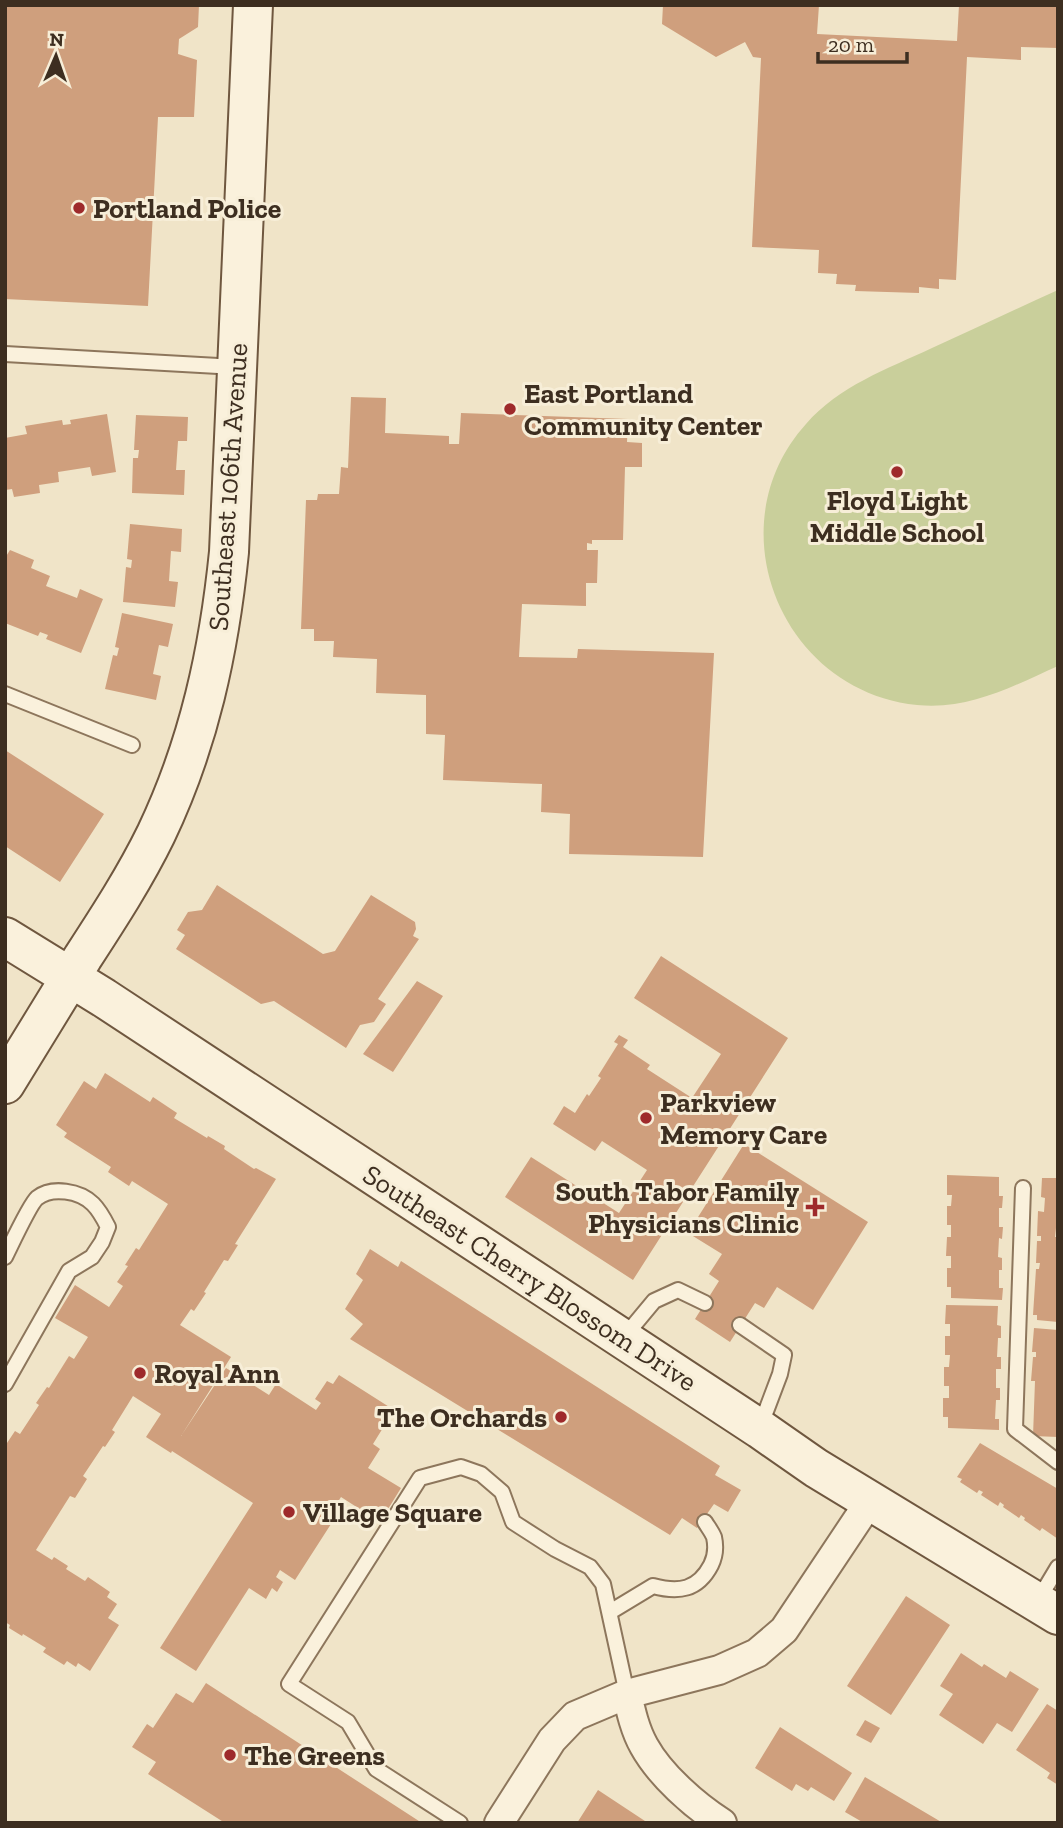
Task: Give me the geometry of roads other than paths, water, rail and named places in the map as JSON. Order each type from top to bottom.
[{"type":"main road","name":"Southeast 106th Avenue","points":[[5,1084],[130,883],[156,834],[178,782],[208,689],[218,638],[229,552],[253,5]]},
{"type":"main road","name":"Southeast Cherry Blossom Drive","points":[[5,937],[71,977],[816,1468],[1047,1608]]},
{"type":"street","points":[[499,1823],[552,1740],[575,1716],[627,1694],[719,1670],[757,1653],[784,1630],[870,1501]]},
{"type":"street","points":[[627,1694],[633,1721],[644,1746],[665,1774],[703,1811],[722,1823]]},
{"type":"lane","points":[[5,354],[237,367]]},
{"type":"lane","points":[[5,694],[132,745]]},
{"type":"lane","points":[[1023,1188],[1016,1429],[1058,1462]]},
{"type":"lane","points":[[5,1257],[35,1199],[51,1190],[74,1194],[91,1202],[108,1227],[92,1257],[69,1271],[7,1374]]},
{"type":"lane","points":[[623,1339],[654,1301],[678,1290],[705,1303]]},
{"type":"lane","points":[[740,1325],[784,1355],[760,1429]]},
{"type":"lane","points":[[460,1823],[376,1769],[348,1722],[289,1684],[420,1479],[461,1467],[481,1474],[502,1492],[513,1522],[555,1549],[590,1567],[603,1584],[627,1694]]},
{"type":"lane","points":[[610,1612],[653,1586],[669,1590],[689,1587],[705,1577],[715,1558],[714,1538],[705,1522]]},
{"type":"lane","points":[[1047,1608],[1058,1567]]},
{"type":"place","name":"Portland Police","points":[[79,208]]},
{"type":"place","name":"East Portland Community Center","points":[[510,409]]},
{"type":"place","name":"Floyd Light Middle School","points":[[897,472]]},
{"type":"place","name":"Parkview Memory Care","points":[[646,1118]]},
{"type":"place","name":"South Tabor Family Physicians Clinic","points":[[815,1207]]},
{"type":"place","name":"Royal Ann","points":[[140,1373]]},
{"type":"place","name":"The Orchards","points":[[561,1417]]},
{"type":"place","name":"Village Square","points":[[289,1512]]},
{"type":"place","name":"The Greens","points":[[230,1755]]}]
